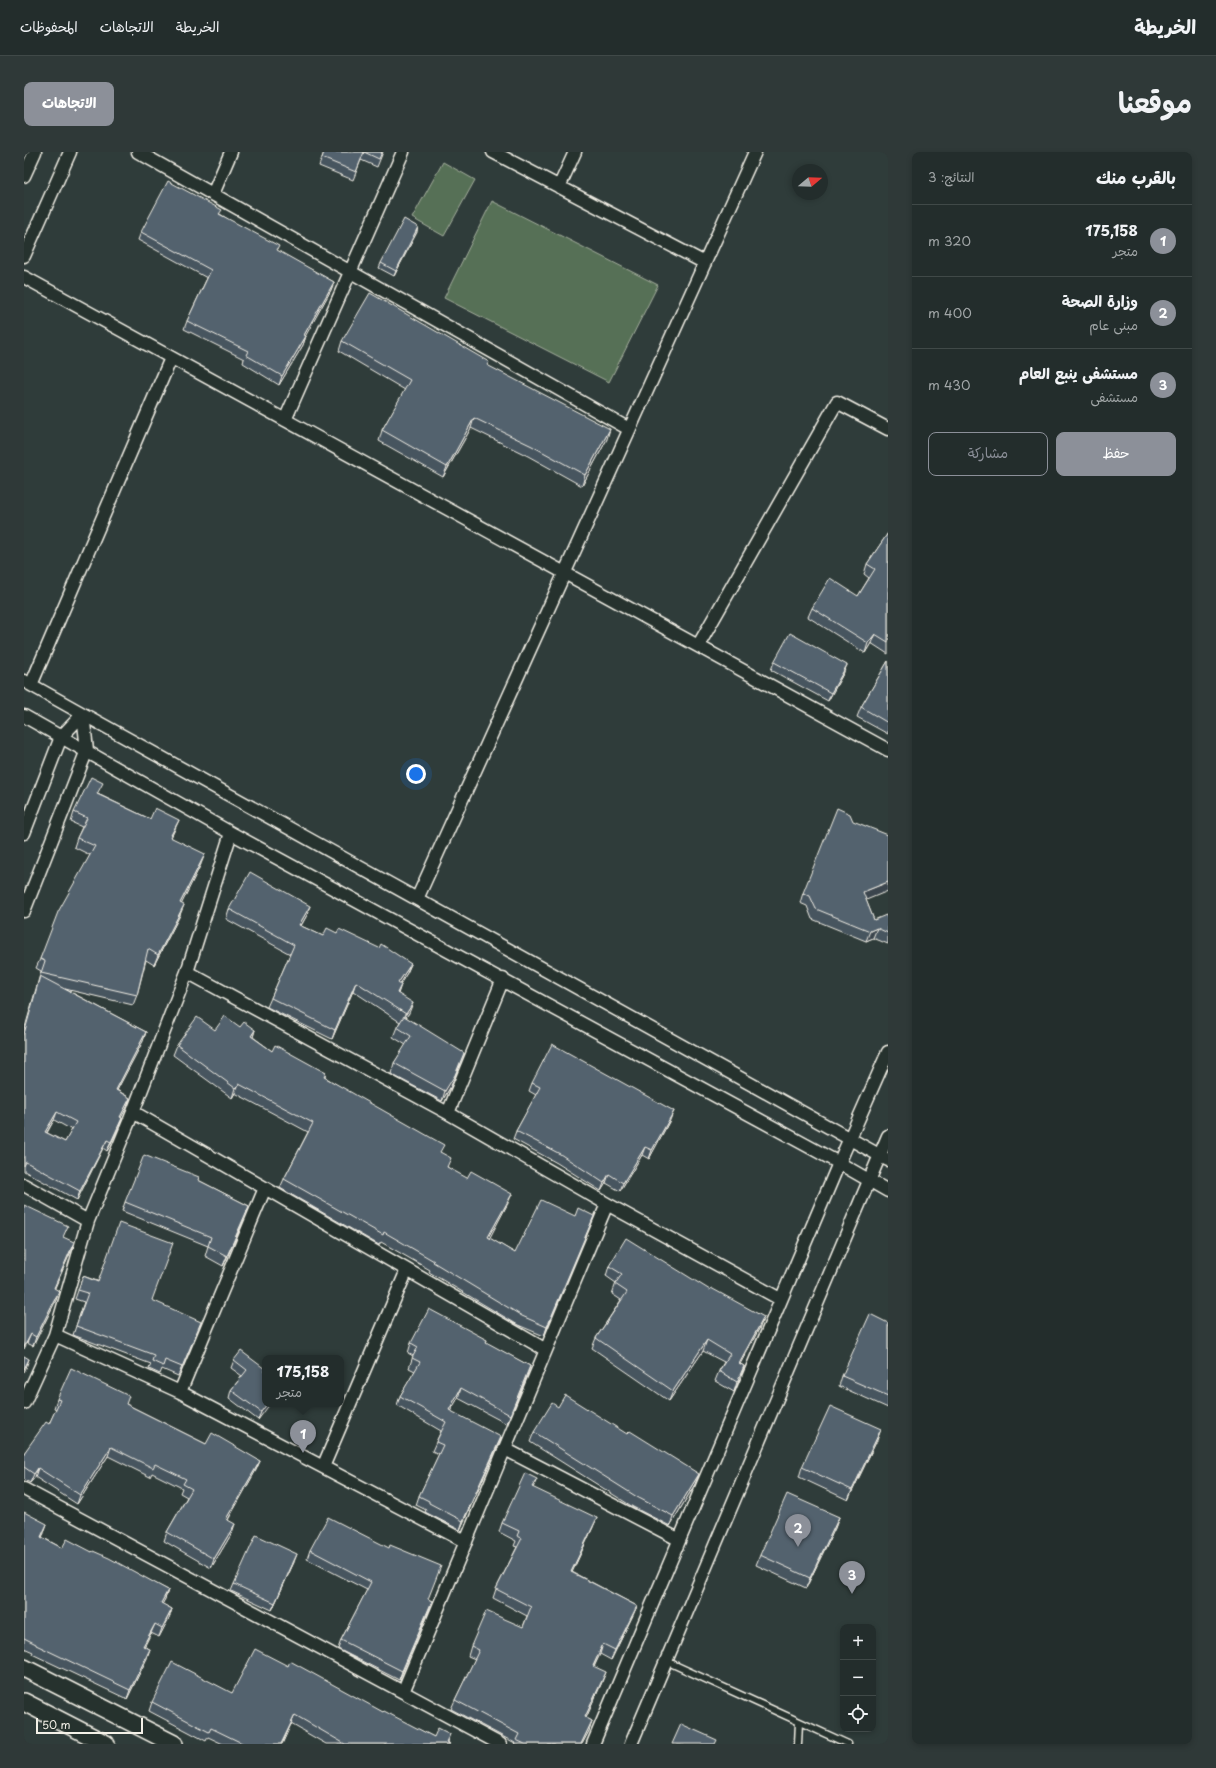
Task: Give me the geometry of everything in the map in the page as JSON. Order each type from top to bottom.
[{"type":"main road","points":[[24,1668],[174,1744]]},
{"type":"main road","points":[[24,1702],[106,1744]]},
{"type":"street","points":[[24,176],[35,152]]},
{"type":"street","points":[[24,256],[70,152]]},
{"type":"street","points":[[138,152],[629,429]]},
{"type":"street","points":[[213,194],[231,152]]},
{"type":"street","points":[[285,420],[403,152]]},
{"type":"street","points":[[493,152],[705,263]]},
{"type":"street","points":[[559,186],[575,152]]},
{"type":"street","points":[[416,899],[755,152]]},
{"type":"street","points":[[24,277],[888,750]]},
{"type":"street","points":[[171,358],[28,683],[884,1158]]},
{"type":"street","points":[[698,646],[837,402],[888,430]]},
{"type":"street","points":[[24,833],[61,737],[83,714]]},
{"type":"street","points":[[24,911],[87,750],[83,714]]},
{"type":"street","points":[[24,716],[87,750],[231,833],[503,979],[888,1191]]},
{"type":"street","points":[[24,1403],[55,1335],[88,1221],[188,972],[231,833]]},
{"type":"street","points":[[188,972],[448,1113],[607,1204],[780,1299]]},
{"type":"street","points":[[448,1113],[503,979]]},
{"type":"street","points":[[593,1744],[780,1299],[888,1052]]},
{"type":"street","points":[[133,1112],[546,1350]]},
{"type":"street","points":[[631,1744],[868,1180],[884,1158],[888,1136]]},
{"type":"street","points":[[24,1185],[88,1221]]},
{"type":"street","points":[[180,1392],[265,1188]]},
{"type":"street","points":[[403,1692],[607,1204]]},
{"type":"street","points":[[323,1466],[406,1270]]},
{"type":"street","points":[[55,1335],[180,1392],[466,1542]]},
{"type":"street","points":[[505,1449],[678,1539]]},
{"type":"street","points":[[24,1489],[500,1744]]},
{"type":"lane","points":[[666,1661],[848,1744]]},
{"type":"lane","points":[[798,1744],[799,1722]]},
{"type":"green space","points":[[443,162],[475,180],[444,236],[412,218]]},
{"type":"green space","points":[[492,201],[658,285],[609,382],[444,298]]},
{"type":"building","points":[[324,152],[364,152],[356,172],[322,158]]},
{"type":"building","points":[[364,152],[382,152],[379,159]]},
{"type":"building","points":[[168,181],[222,210],[219,214],[279,246],[277,250],[334,282],[304,335],[306,336],[282,376],[246,355],[248,351],[187,321],[211,270],[141,232]]},
{"type":"building","points":[[404,219],[418,227],[396,271],[381,263]]},
{"type":"building","points":[[370,293],[489,362],[487,365],[610,429],[585,475],[532,446],[474,418],[447,467],[382,430],[410,380],[342,341]]},
{"type":"building","points":[[888,533],[888,642],[875,634],[868,643],[812,608],[830,578],[858,596],[875,569],[867,564]]},
{"type":"building","points":[[790,633],[847,665],[831,693],[774,662]]},
{"type":"building","points":[[888,661],[888,723],[861,707]]},
{"type":"building","points":[[91,777],[103,783],[97,794],[150,819],[155,808],[179,820],[170,837],[205,854],[180,903],[184,905],[158,955],[148,949],[137,995],[41,973],[45,961],[40,959],[58,912],[95,846],[77,838],[87,818],[74,812]]},
{"type":"building","points":[[837,808],[850,814],[853,821],[888,835],[888,882],[863,892],[874,920],[886,915],[888,920],[888,933],[877,928],[870,931],[816,909],[810,896],[803,893]]},
{"type":"building","points":[[250,872],[310,906],[299,925],[323,936],[327,928],[337,933],[339,929],[379,948],[381,944],[411,964],[398,983],[401,985],[397,993],[413,1003],[406,1014],[356,982],[335,1030],[271,998],[294,945],[229,909]]},
{"type":"building","points":[[40,976],[146,1032],[116,1090],[130,1098],[120,1117],[122,1118],[111,1142],[107,1140],[80,1191],[26,1162],[24,1166],[24,1034]],"holes":[[[57,1112],[76,1122],[65,1142],[45,1132]]]},
{"type":"building","points":[[225,1016],[240,1027],[244,1022],[255,1030],[251,1036],[272,1051],[275,1045],[326,1073],[324,1077],[444,1145],[440,1152],[451,1158],[447,1167],[467,1178],[471,1171],[512,1194],[488,1237],[515,1253],[541,1200],[575,1216],[578,1208],[594,1216],[547,1327],[522,1316],[433,1262],[434,1261],[384,1232],[383,1235],[284,1179],[313,1123],[239,1084],[235,1088],[177,1045],[197,1017],[215,1030]]},
{"type":"building","points":[[404,1016],[464,1053],[455,1075],[445,1091],[394,1063],[411,1036],[397,1027]]},
{"type":"building","points":[[552,1044],[674,1111],[652,1150],[645,1147],[623,1183],[609,1174],[604,1183],[560,1154],[516,1131],[540,1087],[532,1083]]},
{"type":"building","points":[[144,1155],[199,1177],[198,1180],[249,1206],[227,1256],[208,1246],[211,1237],[125,1202]]},
{"type":"building","points":[[24,1205],[68,1226],[63,1237],[74,1242],[54,1288],[59,1291],[36,1337],[31,1334],[24,1347]]},
{"type":"building","points":[[119,1223],[173,1243],[152,1300],[201,1322],[182,1367],[165,1360],[163,1366],[152,1361],[154,1355],[76,1326],[88,1293],[78,1290],[83,1276],[98,1282]]},
{"type":"building","points":[[626,1238],[710,1290],[711,1288],[764,1317],[739,1363],[744,1366],[737,1382],[719,1371],[730,1354],[707,1340],[673,1391],[596,1338],[627,1292],[615,1284],[622,1274],[609,1266]]},
{"type":"building","points":[[429,1309],[487,1340],[486,1342],[530,1366],[510,1415],[461,1388],[449,1410],[501,1437],[463,1521],[419,1496],[443,1445],[436,1442],[446,1422],[400,1396],[420,1362],[412,1358],[418,1347],[411,1343]]},
{"type":"building","points":[[870,1314],[888,1323],[888,1396],[842,1376]]},
{"type":"building","points":[[241,1351],[262,1367],[262,1407],[265,1407],[261,1412],[231,1390],[247,1370],[234,1360]]},
{"type":"building","points":[[24,1356],[29,1359],[24,1369]]},
{"type":"building","points":[[71,1368],[129,1396],[126,1404],[206,1444],[212,1433],[260,1461],[226,1519],[235,1524],[214,1559],[167,1532],[192,1489],[183,1484],[186,1479],[155,1464],[153,1468],[111,1447],[80,1495],[38,1468],[34,1474],[24,1467],[24,1453],[46,1422],[49,1424],[60,1400],[57,1399]]},
{"type":"building","points":[[565,1395],[627,1434],[630,1431],[699,1474],[673,1516],[637,1497],[534,1432],[552,1403],[558,1407]]},
{"type":"building","points":[[830,1406],[881,1429],[852,1490],[802,1467]]},
{"type":"building","points":[[525,1473],[537,1479],[532,1487],[597,1518],[571,1572],[637,1606],[615,1650],[603,1644],[593,1666],[606,1672],[585,1717],[592,1721],[581,1744],[525,1744],[516,1740],[519,1734],[455,1700],[479,1650],[471,1646],[486,1611],[523,1627],[531,1607],[496,1589],[522,1538],[517,1536],[519,1531],[502,1523]]},
{"type":"building","points":[[787,1494],[839,1517],[810,1578],[760,1555]]},
{"type":"building","points":[[24,1512],[47,1524],[41,1537],[62,1548],[67,1539],[92,1552],[93,1551],[109,1558],[168,1590],[161,1603],[172,1609],[162,1628],[155,1624],[143,1646],[150,1649],[130,1690],[24,1638]]},
{"type":"building","points":[[328,1517],[389,1548],[390,1545],[441,1566],[428,1599],[432,1601],[402,1671],[341,1640],[371,1582],[310,1550]]},
{"type":"building","points":[[256,1535],[297,1554],[275,1603],[234,1584]]},
{"type":"building","points":[[255,1649],[288,1666],[290,1661],[383,1712],[384,1711],[434,1737],[438,1728],[450,1734],[446,1742],[450,1744],[345,1744],[295,1715],[281,1744],[244,1744],[211,1728],[209,1732],[152,1702],[172,1662],[232,1693]]},
{"type":"building","points":[[681,1724],[717,1740],[715,1744],[672,1744]]},
{"type":"place","name":"175,158","points":[[303,1453]]},
{"type":"place","name":"وزارة الصحة","points":[[798,1547]]},
{"type":"place","name":"مستشفى ينبع العام","points":[[852,1594]]}]
